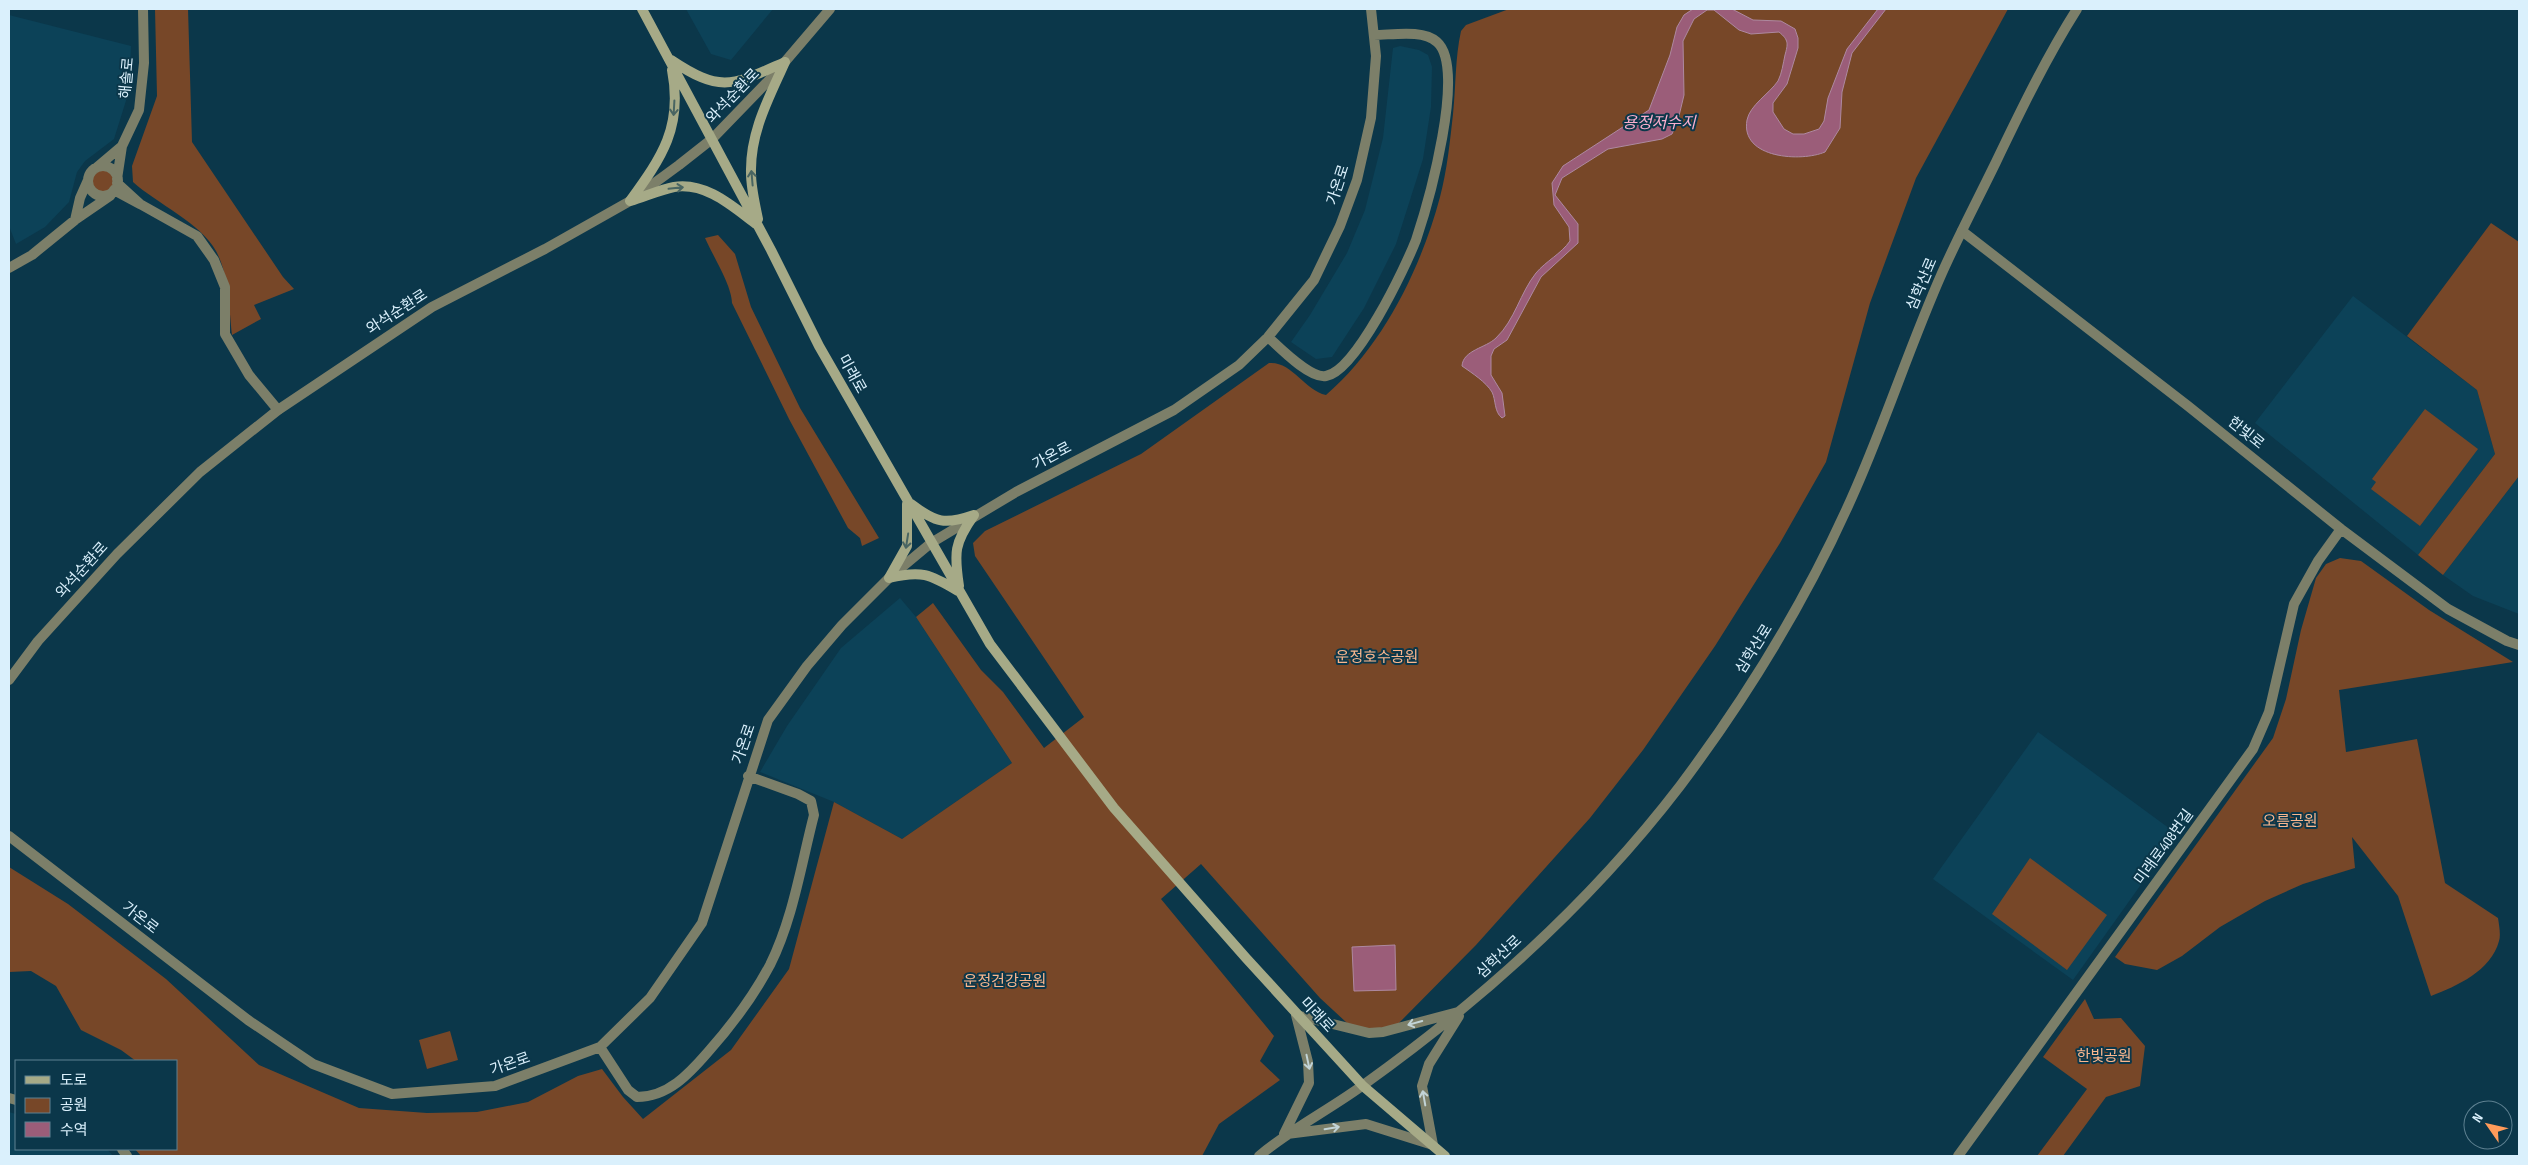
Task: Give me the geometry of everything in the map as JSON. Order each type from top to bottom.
[{"type":"main road","name":"미래로","points":[[642,9],[759,226],[819,346],[990,644],[1114,808],[1296,1015],[1363,1086],[1445,1156]]},
{"type":"main road","points":[[670,60],[694,75],[722,84],[748,79],[786,62]]},
{"type":"main road","points":[[630,201],[655,167],[674,126],[675,88],[670,60]]},
{"type":"main road","points":[[759,226],[751,174],[753,144],[762,113],[786,62]]},
{"type":"main road","points":[[630,201],[674,187],[699,188],[728,202],[759,226]]},
{"type":"main road","points":[[906,500],[926,516],[940,521],[954,522],[974,515]]},
{"type":"main road","points":[[889,578],[907,546],[906,500]]},
{"type":"main road","points":[[960,592],[955,562],[956,547],[961,534],[974,515]]},
{"type":"main road","points":[[889,578],[920,573],[935,577],[960,592]]},
{"type":"street","name":"해솔로","points":[[122,146],[139,110],[144,63],[143,9]]},
{"type":"street","name":"와석순환로","points":[[9,680],[38,641],[116,554],[200,472],[278,410],[432,307],[545,249],[630,201],[712,139],[786,62],[830,9]]},
{"type":"street","name":"가온로","points":[[9,836],[248,1020],[313,1064],[392,1094],[495,1086],[600,1047],[650,998],[702,923],[738,817],[748,776],[768,720],[812,659],[842,625],[889,578],[931,542],[974,515],[1174,410],[1239,365],[1268,338],[1314,280],[1340,226],[1357,180],[1371,118],[1376,56],[1371,9]]},
{"type":"street","name":"심학산로","points":[[1259,1156],[1284,1135],[1363,1086],[1462,1011],[1553,927],[1637,838],[1689,772],[1756,676],[1793,615],[1856,489],[1941,274],[2051,54],[2077,9]]},
{"type":"street","points":[[1268,338],[1311,373],[1325,376],[1336,373],[1360,346],[1372,327],[1415,241],[1440,153],[1449,84],[1447,56],[1438,42],[1430,38],[1374,35]]},
{"type":"street","points":[[75,220],[80,198],[88,180],[96,168],[122,146]]},
{"type":"street","points":[[88,180],[90,190],[98,195],[107,196],[116,184],[122,146]]},
{"type":"street","points":[[96,168],[101,166],[110,168],[116,184],[140,204],[197,236],[214,260],[225,287],[224,334],[249,374],[278,410]]},
{"type":"street","points":[[9,268],[32,255],[116,184]]},
{"type":"street","name":"한빛로","points":[[1962,231],[2188,406],[2341,529],[2448,609],[2507,641],[2519,645]]},
{"type":"street","name":"미래로408번길","points":[[1958,1156],[2253,748],[2269,712],[2294,604],[2318,561],[2341,529]]},
{"type":"street","points":[[600,1047],[633,1094],[638,1097],[662,1094],[696,1067],[738,1017],[770,964],[790,913],[814,815],[810,801],[798,794],[748,776]]},
{"type":"street","points":[[1284,1135],[1309,1083],[1308,1062],[1296,1015],[1369,1033],[1383,1032],[1462,1011]]},
{"type":"street","points":[[1284,1135],[1366,1124],[1433,1146],[1422,1086],[1424,1075],[1462,1011]]},
{"type":"shaded area","points":[[686,9],[773,9],[731,60],[711,54]]},
{"type":"shaded area","points":[[9,15],[131,46],[129,91],[114,139],[85,161],[77,172],[69,202],[45,227],[16,244],[9,226]]},
{"type":"shaded area","points":[[1400,46],[1419,50],[1428,55],[1432,67],[1431,107],[1423,159],[1396,244],[1364,308],[1332,357],[1316,359],[1291,342],[1310,315],[1347,253],[1365,210],[1383,138],[1393,48]]},
{"type":"shaded area","points":[[2353,296],[2477,390],[2495,454],[2418,555],[2255,423]]},
{"type":"shaded area","points":[[2519,476],[2519,614],[2473,596],[2443,575]]},
{"type":"shaded area","points":[[900,598],[916,617],[1012,763],[902,839],[834,802],[760,772],[787,726],[841,648]]},
{"type":"shaded area","points":[[2038,732],[2177,834],[2073,980],[1933,879]]},
{"type":"shaded area","points":[[9,1112],[15,1114],[15,1150],[108,1150],[113,1156],[9,1156]]},
{"type":"green space","points":[[155,9],[188,9],[192,142],[283,277],[294,289],[254,305],[261,319],[232,335],[224,270],[216,251],[209,241],[190,223],[133,182],[132,166],[157,96]]},
{"type":"green space","name":"운정호수공원","points":[[1509,9],[2008,9],[1916,178],[1870,303],[1826,462],[1780,543],[1715,646],[1643,750],[1590,818],[1476,945],[1396,1026],[1368,1032],[1347,1023],[1320,998],[1201,864],[1161,899],[1274,1036],[1260,1061],[1280,1080],[1219,1124],[1202,1156],[141,1156],[136,1150],[178,1150],[178,1060],[135,1060],[121,1050],[81,1030],[56,986],[31,971],[9,972],[9,867],[68,904],[166,979],[259,1065],[359,1108],[427,1113],[477,1112],[528,1102],[578,1076],[602,1069],[623,1097],[643,1119],[731,1050],[789,969],[834,802],[902,839],[1012,763],[916,617],[933,603],[981,670],[1003,692],[1044,748],[1084,717],[975,556],[973,543],[985,531],[1141,454],[1269,363],[1285,366],[1311,388],[1326,395],[1365,353],[1382,330],[1411,278],[1432,224],[1448,156],[1458,51],[1461,31],[1466,25]]},
{"type":"green space","points":[[103,170],[111,173],[114,181],[111,189],[103,192],[95,189],[92,181],[95,173]]},
{"type":"green space","points":[[2491,223],[2519,242],[2519,476],[2443,575],[2418,555],[2495,454],[2477,390],[2407,336]]},
{"type":"green space","points":[[718,235],[735,254],[751,307],[800,408],[879,538],[862,546],[860,538],[848,528],[789,419],[732,303],[726,280],[705,238]]},
{"type":"green space","points":[[2425,409],[2478,449],[2420,526],[2371,489],[2376,482],[2372,479]]},
{"type":"green space","name":"오름공원","points":[[2340,558],[2361,561],[2429,610],[2513,662],[2339,690],[2346,752],[2417,739],[2445,883],[2498,918],[2500,936],[2495,952],[2489,961],[2472,976],[2431,996],[2398,896],[2352,837],[2355,868],[2303,884],[2265,901],[2220,927],[2182,956],[2157,970],[2125,964],[2115,957],[2273,738],[2286,699],[2301,630],[2316,578],[2326,564]]},
{"type":"green space","points":[[2030,858],[2107,915],[2067,970],[1992,914]]},
{"type":"green space","name":"한빛공원","points":[[2085,999],[2094,1019],[2121,1018],[2145,1046],[2140,1086],[2106,1097],[2063,1156],[2037,1156],[2087,1089],[2043,1057]]},
{"type":"green space","points":[[450,1031],[458,1060],[427,1069],[419,1040]]},
{"type":"water","name":"용정저수지","points":[[1693,9],[1732,9],[1753,20],[1781,21],[1795,29],[1798,38],[1798,48],[1787,84],[1773,103],[1773,112],[1784,129],[1793,134],[1804,134],[1819,129],[1824,121],[1828,98],[1847,49],[1878,9],[1886,9],[1852,53],[1842,92],[1840,128],[1825,152],[1802,157],[1788,157],[1763,150],[1753,143],[1747,133],[1747,120],[1752,109],[1778,81],[1787,48],[1785,37],[1779,32],[1751,34],[1739,30],[1714,10],[1707,10],[1694,19],[1683,41],[1684,95],[1678,120],[1672,134],[1662,139],[1608,149],[1562,178],[1555,195],[1578,224],[1578,243],[1541,277],[1507,340],[1494,349],[1491,356],[1491,375],[1502,393],[1505,416],[1502,418],[1498,413],[1492,392],[1483,381],[1462,366],[1463,361],[1466,356],[1492,341],[1503,331],[1530,281],[1570,241],[1569,227],[1554,205],[1552,183],[1563,166],[1649,110],[1670,55],[1677,27],[1684,15]]},
{"type":"water","points":[[1395,945],[1396,990],[1354,991],[1352,947]]},
{"type":"park label","name":"운정건강공원","points":[[1005,981]]}]
